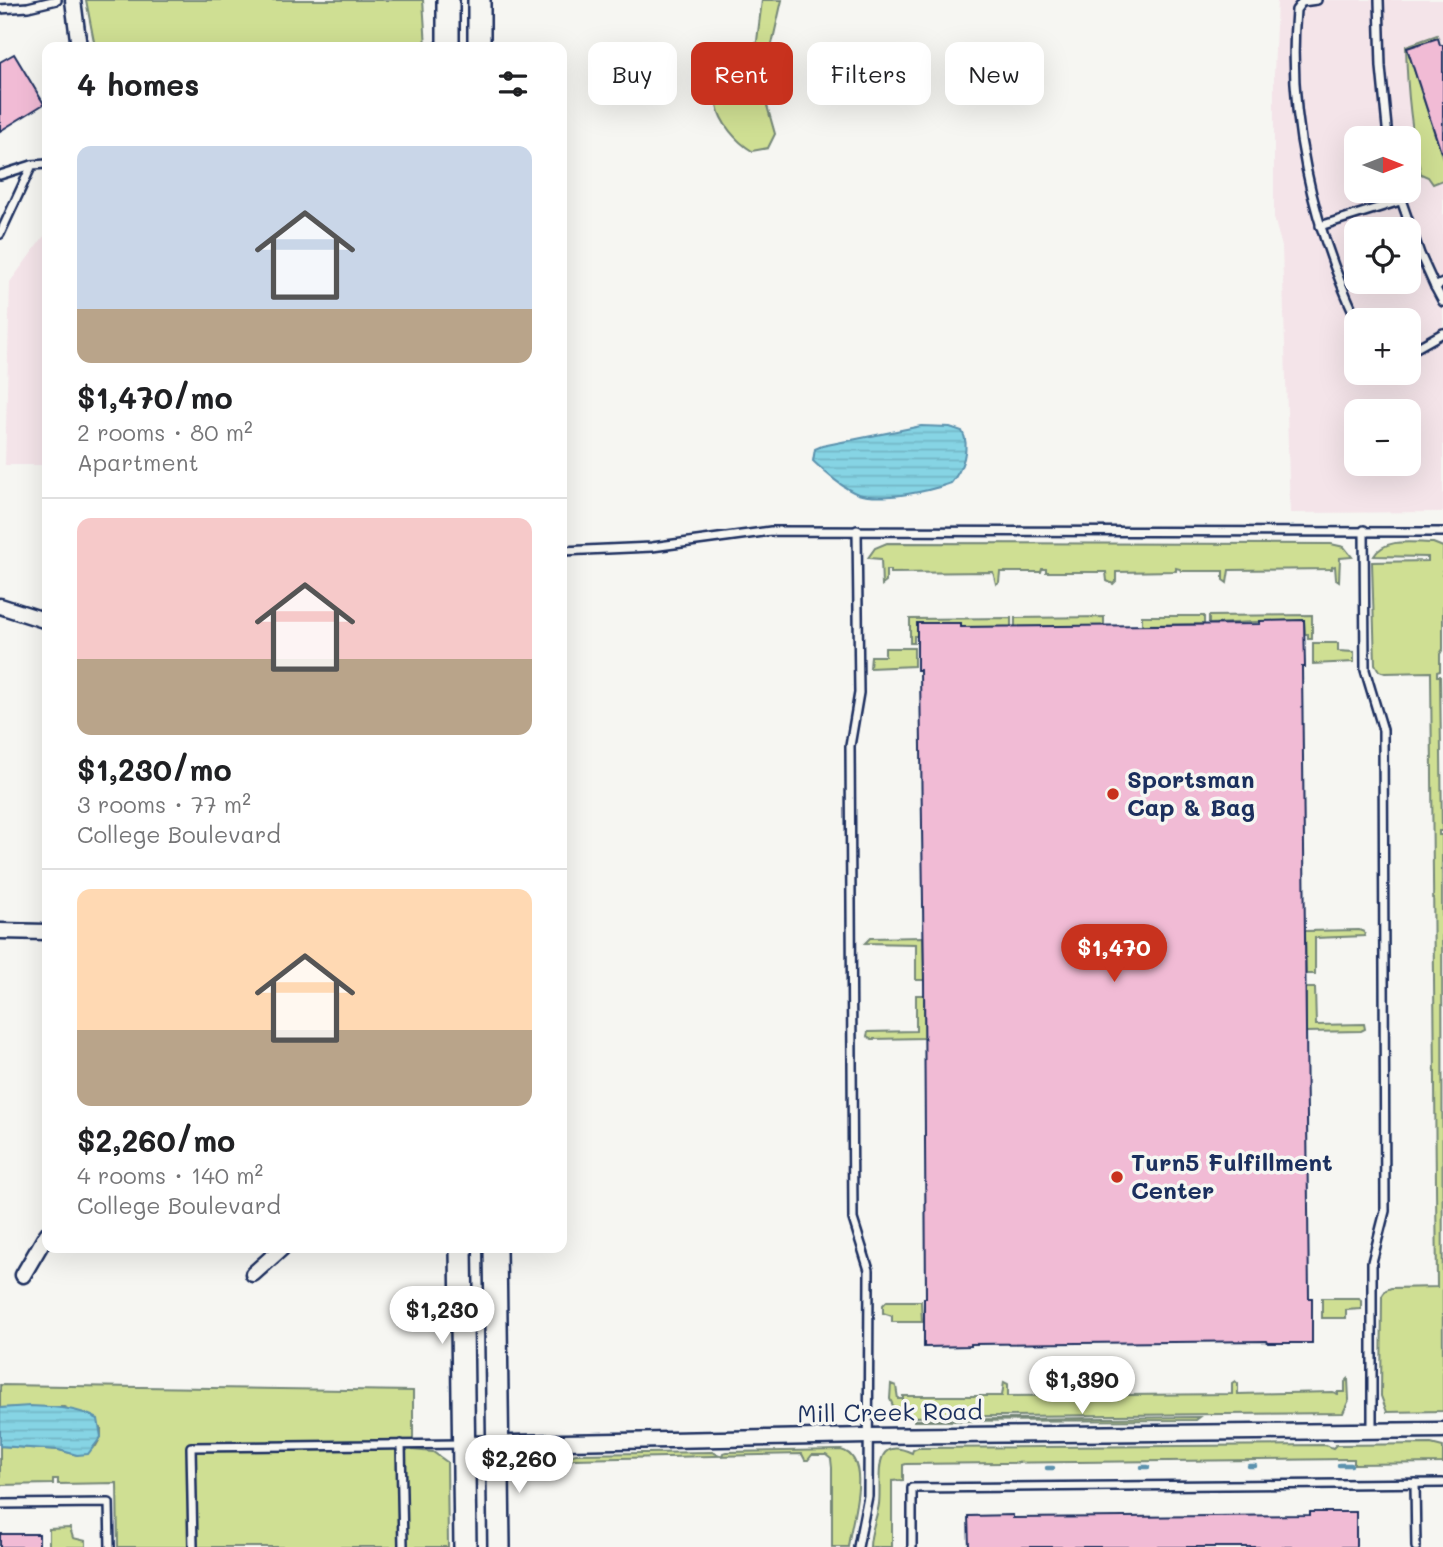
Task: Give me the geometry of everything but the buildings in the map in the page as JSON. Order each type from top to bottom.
[{"type":"main road","points":[[447,0],[448,42]]},
{"type":"main road","points":[[478,0],[479,42]]},
{"type":"main road","points":[[461,1253],[465,1547]]},
{"type":"main road","points":[[495,1253],[499,1547]]},
{"type":"street","points":[[73,0],[78,42]]},
{"type":"street","points":[[0,606],[42,619]]},
{"type":"street","points":[[0,930],[42,932]]},
{"type":"street","points":[[23,1275],[42,1243]]},
{"type":"street","points":[[253,1274],[276,1253]]},
{"type":"street","name":"Mill Creek Road","points":[[463,1444],[868,1436],[1443,1430]]},
{"type":"lane","points":[[0,9],[28,8],[57,0]]},
{"type":"lane","points":[[1317,0],[1302,2],[1296,10],[1295,63],[1301,135],[1320,226],[1351,308]]},
{"type":"lane","points":[[1379,0],[1381,67],[1387,126]]},
{"type":"lane","points":[[0,175],[42,164]]},
{"type":"lane","points":[[0,234],[32,165]]},
{"type":"lane","points":[[1320,226],[1394,203]]},
{"type":"lane","points":[[1401,203],[1420,254],[1439,285],[1443,302]]},
{"type":"lane","points":[[1421,345],[1443,333]]},
{"type":"lane","points":[[857,530],[859,692],[850,746],[853,1219],[869,1270],[870,1375],[868,1496],[858,1547]]},
{"type":"lane","points":[[1364,530],[1365,670],[1383,730],[1385,1211],[1372,1262],[1372,1430]]},
{"type":"lane","points":[[567,551],[652,547],[771,531],[1443,532]]},
{"type":"lane","points":[[401,1444],[403,1547]]},
{"type":"lane","points":[[193,1547],[191,1447],[463,1444]]},
{"type":"lane","points":[[1415,1483],[1416,1547]]},
{"type":"lane","points":[[912,1547],[912,1488],[1443,1483]]},
{"type":"lane","points":[[0,1504],[110,1503],[110,1547]]},
{"type":"shaded area","points":[[1277,0],[1443,0],[1443,512],[1290,513],[1282,247],[1274,218]]},
{"type":"shaded area","points":[[42,239],[42,465],[5,465],[10,282]]},
{"type":"green space","points":[[86,0],[423,0],[426,42],[94,42]]},
{"type":"green space","points":[[762,0],[782,0],[772,42],[757,41]]},
{"type":"green space","points":[[1437,35],[1438,38],[1407,48],[1443,159],[1443,180],[1433,184],[1428,177],[1421,174],[1421,126],[1413,126],[1406,46]]},
{"type":"green space","points":[[717,105],[767,105],[775,134],[768,148],[752,151],[741,143]]},
{"type":"green space","points":[[887,543],[1331,544],[1344,547],[1352,557],[1340,558],[1339,581],[1336,579],[1335,566],[1332,569],[1229,570],[1227,583],[1223,580],[1223,571],[1181,571],[1176,568],[1176,571],[1116,572],[1116,581],[1113,584],[1107,581],[1106,572],[1046,572],[1046,569],[1042,569],[1041,572],[1000,572],[999,582],[996,584],[993,572],[890,573],[890,570],[886,570],[886,582],[882,585],[881,559],[868,558],[875,548]]},
{"type":"green space","points":[[1433,543],[1443,547],[1443,649],[1437,676],[1440,676],[1442,831],[1439,831],[1439,835],[1442,835],[1443,1411],[1387,1412],[1381,1396],[1382,1296],[1391,1288],[1437,1287],[1431,672],[1385,673],[1379,671],[1375,664],[1372,562],[1428,561],[1428,557],[1374,556],[1385,546],[1392,544]]},
{"type":"green space","points":[[1312,615],[1312,639],[1308,639],[1308,634],[1305,634],[1304,620],[1209,624],[1209,616]]},
{"type":"green space","points":[[1142,616],[1204,616],[1204,624],[1142,625]]},
{"type":"green space","points":[[1104,617],[1104,626],[1015,627],[1015,618]]},
{"type":"green space","points":[[1011,618],[1011,627],[961,627],[961,623],[917,623],[917,636],[914,636],[914,643],[910,643],[910,619]]},
{"type":"green space","points":[[1313,643],[1338,643],[1338,651],[1354,652],[1354,662],[1313,664]]},
{"type":"green space","points":[[885,648],[914,648],[914,666],[870,668],[871,656],[885,656]]},
{"type":"green space","points":[[1305,931],[1364,932],[1365,936],[1315,938],[1315,974],[1306,974]]},
{"type":"green space","points":[[923,937],[924,980],[916,980],[916,944],[865,943],[870,938]]},
{"type":"green space","points":[[1306,988],[1315,988],[1316,1025],[1364,1024],[1365,1029],[1306,1032]]},
{"type":"green space","points":[[916,995],[924,995],[925,1038],[872,1039],[867,1036],[868,1032],[916,1031]]},
{"type":"green space","points":[[1322,1298],[1359,1298],[1361,1309],[1346,1310],[1346,1318],[1322,1318]]},
{"type":"green space","points":[[887,1301],[921,1301],[922,1322],[892,1322],[892,1316],[883,1313],[883,1305]]},
{"type":"green space","points":[[1348,1379],[1349,1400],[1343,1413],[898,1417],[890,1399],[891,1384],[896,1386],[898,1399],[903,1399],[903,1396],[1002,1396],[1004,1382],[1008,1384],[1008,1396],[1116,1395],[1118,1382],[1124,1383],[1125,1395],[1232,1394],[1232,1383],[1235,1381],[1238,1384],[1238,1394],[1338,1394],[1345,1392],[1345,1382]]},
{"type":"green space","points":[[0,1385],[413,1391],[413,1450],[433,1452],[447,1462],[448,1547],[118,1547],[117,1483],[58,1484],[58,1479],[53,1479],[53,1484],[0,1485],[0,1446],[59,1450],[77,1455],[96,1446],[101,1437],[101,1428],[64,1407],[0,1408]]},
{"type":"green space","points":[[1200,1417],[1196,1420],[914,1421],[914,1420]]},
{"type":"green space","points":[[1431,1444],[1443,1447],[1443,1463],[1354,1464],[1354,1459],[1349,1459],[906,1464],[903,1465],[903,1480],[892,1481],[892,1547],[870,1547],[879,1504],[881,1462],[884,1454],[890,1450],[899,1449],[912,1453],[918,1448],[1325,1445],[1333,1448],[1336,1445]]},
{"type":"green space","points":[[841,1450],[851,1456],[856,1465],[858,1493],[848,1547],[832,1547],[832,1468],[831,1459],[826,1455],[812,1455],[808,1460],[805,1460],[802,1454],[722,1456],[726,1452]]},
{"type":"green space","points":[[712,1452],[721,1456],[574,1459],[526,1479],[526,1471],[531,1467],[576,1454]]},
{"type":"green space","points":[[70,1528],[73,1538],[86,1541],[86,1547],[49,1547],[49,1529]]},
{"type":"water","points":[[921,426],[950,427],[962,431],[966,444],[964,458],[951,483],[904,495],[868,496],[846,488],[813,461],[815,449],[822,446]]},
{"type":"water","points":[[0,1408],[65,1408],[90,1415],[98,1419],[101,1437],[88,1454],[77,1455],[59,1450],[0,1446]]},
{"type":"waterway","points":[[1339,1465],[1351,1465]]},
{"type":"waterway","points":[[1249,1466],[1255,1466]]},
{"type":"waterway","points":[[1142,1467],[1148,1467]]},
{"type":"waterway","points":[[1047,1468],[1053,1468]]},
{"type":"place","name":"Sportsman Cap & Bag","points":[[1113,794]]},
{"type":"place","name":"Turn5 Fulfillment Center","points":[[1117,1177]]}]
